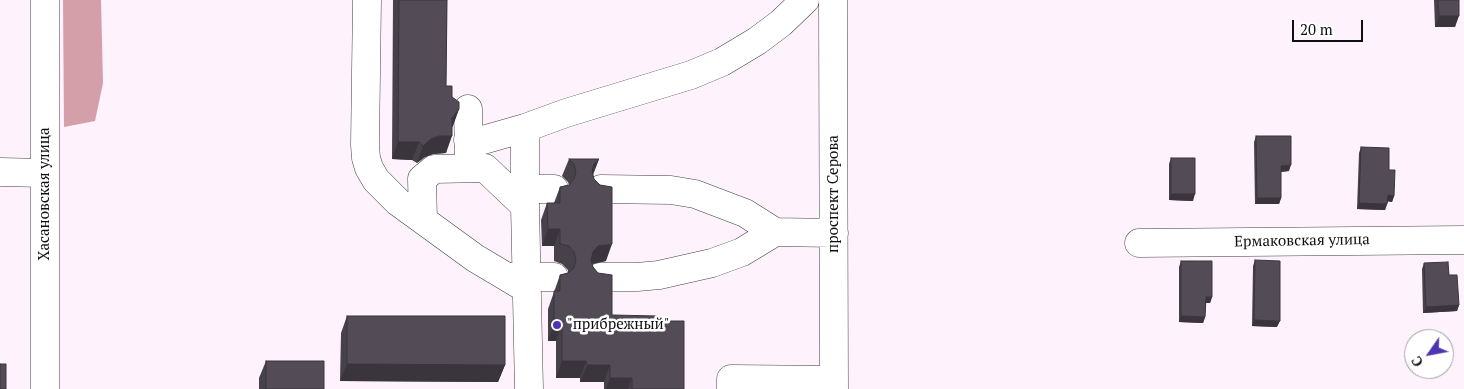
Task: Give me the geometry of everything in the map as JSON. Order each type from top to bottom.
[{"type":"street","name":"Хасановская улица","points":[[45,0],[45,389]]},
{"type":"street","points":[[367,0],[366,158],[369,168],[381,185],[398,202],[475,258],[520,281],[554,277]]},
{"type":"street","points":[[468,140],[482,140],[525,128],[566,113],[691,74],[722,62],[757,41],[781,23],[805,0]]},
{"type":"street","name":"проспект Серова","points":[[833,0],[834,384]]},
{"type":"street","points":[[468,109],[469,168]]},
{"type":"street","points":[[525,128],[519,194],[520,281],[529,389]]},
{"type":"street","points":[[423,220],[422,180],[434,169],[485,168],[519,194],[554,189]]},
{"type":"street","points":[[0,172],[44,173]]},
{"type":"street","points":[[601,189],[670,190],[695,194],[738,210],[775,232],[834,232]]},
{"type":"street","points":[[600,277],[659,275],[712,263],[742,252],[775,232]]},
{"type":"street","name":"Ермаковская улица","points":[[1139,243],[1464,240]]},
{"type":"street","points":[[731,389],[731,379],[834,384]]},
{"type":"shaded area","points":[[63,0],[101,0],[103,83],[95,121],[64,127]]},
{"type":"building","points":[[399,0],[447,0],[446,86],[452,86],[452,97],[459,102],[459,109],[452,118],[452,136],[439,136],[431,139],[423,146],[419,142],[398,142]]},
{"type":"building","points":[[1438,0],[1459,0],[1459,16],[1439,16]]},
{"type":"building","points":[[1256,136],[1291,136],[1291,165],[1281,166],[1281,198],[1257,198]]},
{"type":"building","points":[[1361,147],[1389,148],[1389,170],[1395,170],[1394,196],[1388,195],[1387,204],[1359,203]]},
{"type":"building","points":[[1171,158],[1195,158],[1195,194],[1171,194]]},
{"type":"building","points":[[569,159],[599,159],[594,164],[592,171],[594,179],[600,185],[612,187],[612,244],[598,246],[593,252],[591,260],[593,267],[598,273],[612,275],[612,315],[657,316],[657,321],[684,321],[684,389],[632,389],[632,378],[610,378],[610,365],[587,365],[586,361],[562,361],[562,324],[554,324],[554,291],[560,291],[560,275],[568,273],[574,268],[576,259],[574,252],[569,246],[560,244],[560,229],[548,229],[547,203],[560,203],[560,187],[569,185],[574,179],[576,171],[574,164]]},
{"type":"building","points":[[1255,260],[1280,261],[1280,321],[1254,320]]},
{"type":"building","points":[[1181,261],[1212,261],[1212,297],[1206,297],[1205,317],[1181,316]]},
{"type":"building","points":[[1448,262],[1449,275],[1457,275],[1459,305],[1426,307],[1424,263]]},
{"type":"building","points":[[347,316],[505,316],[505,365],[347,364]]},
{"type":"building","points":[[266,361],[324,361],[324,389],[266,389]]},
{"type":"building","points":[[0,364],[6,364],[6,389],[0,389]]},
{"type":"place","name":"\"прибрежный\"","points":[[557,325]]}]
